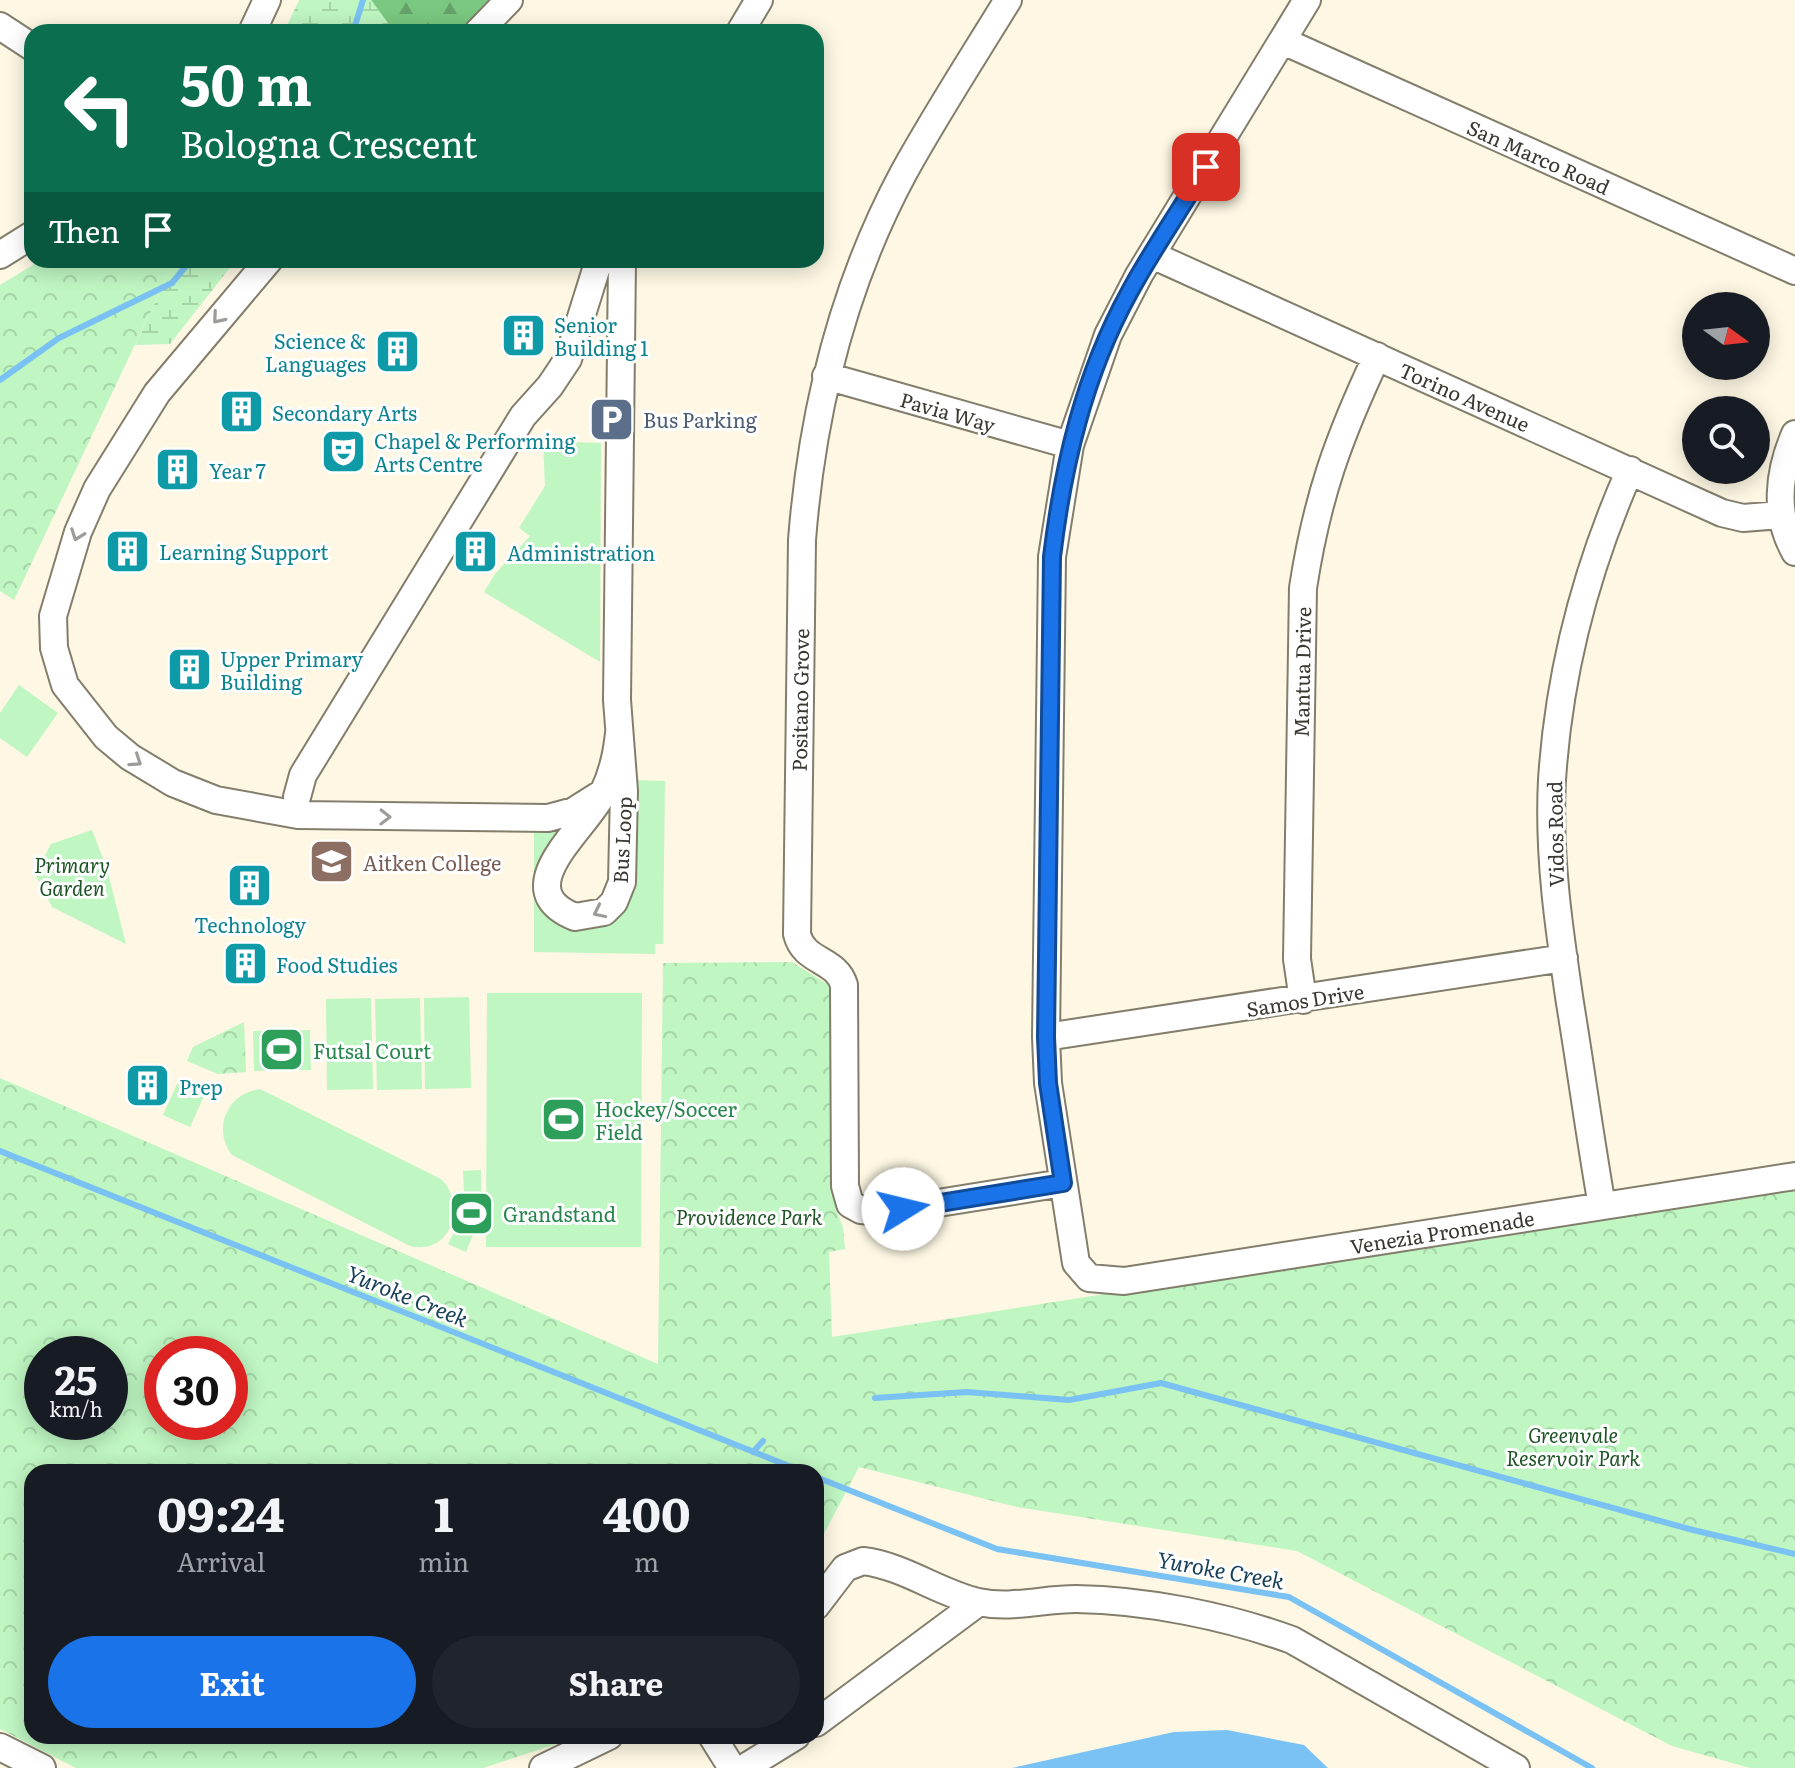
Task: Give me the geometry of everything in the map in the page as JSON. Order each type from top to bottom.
[{"type":"street","points":[[256,24],[267,0]]},
{"type":"street","points":[[486,24],[509,0]]},
{"type":"street","points":[[745,24],[759,0]]},
{"type":"street","name":"Positano Grove","points":[[1008,0],[903,174],[861,268],[826,376],[805,501],[802,540],[797,934],[804,951],[833,967],[844,985],[846,1197],[861,1210],[882,1212],[1063,1183]]},
{"type":"street","points":[[1063,1183],[1048,1083],[1046,1037],[1052,557],[1070,445],[1108,335],[1152,255],[1307,0]]},
{"type":"street","points":[[0,26],[24,42]]},
{"type":"street","name":"San Marco Road","points":[[1283,41],[1795,271]]},
{"type":"street","points":[[0,255],[24,240]]},
{"type":"street","name":"Torino Avenue","points":[[1152,255],[1731,516],[1755,519],[1781,515]]},
{"type":"street","points":[[262,268],[142,414],[86,512],[53,616],[56,656],[69,692],[106,737],[153,772],[193,791],[250,809],[298,815],[548,818],[574,811],[604,792]]},
{"type":"street","points":[[297,797],[303,775],[508,440],[568,359],[596,268]]},
{"type":"street","points":[[619,733],[622,268]]},
{"type":"street","name":"Mantua Drive","points":[[1303,1000],[1297,959],[1303,588],[1325,476],[1377,356]]},
{"type":"street","name":"Pavia Way","points":[[826,376],[1070,445]]},
{"type":"street","points":[[1795,434],[1781,484],[1781,515],[1795,552]]},
{"type":"street","name":"Vidos Road","points":[[1602,1206],[1564,958],[1553,859],[1552,782],[1561,696],[1577,613],[1610,515],[1630,470]]},
{"type":"street","name":"Bus Loop","points":[[619,733],[624,791],[620,891],[604,912],[575,917],[552,900],[547,891],[548,874],[604,792],[619,733]]},
{"type":"street","name":"Samos Drive","points":[[1046,1037],[1564,958]]},
{"type":"street","name":"Venezia Promenade","points":[[1063,1183],[1076,1263],[1089,1278],[1124,1281],[1795,1176]]},
{"type":"street","points":[[824,1596],[845,1568],[863,1561],[887,1566],[979,1602],[1014,1606],[1073,1599],[1111,1602],[1258,1628],[1292,1640],[1516,1768]]},
{"type":"street","points":[[824,1717],[979,1602]]},
{"type":"street","points":[[543,1768],[592,1744]]},
{"type":"street","points":[[717,1744],[732,1768]]},
{"type":"street","points":[[744,1768],[783,1744]]},
{"type":"street","points":[[0,1747],[42,1768]]},
{"type":"green space","points":[[299,0],[371,0],[389,24],[288,24]]},
{"type":"green space","points":[[371,0],[509,0],[486,24],[388,24]]},
{"type":"green space","points":[[28,268],[171,268],[14,600],[0,591],[0,285]]},
{"type":"green space","points":[[171,268],[230,268],[170,344],[135,345]]},
{"type":"green space","points":[[543,441],[601,443],[600,662],[484,592],[495,574],[530,536],[519,528],[545,486]]},
{"type":"green space","points":[[19,685],[58,713],[27,757],[0,738],[0,713]]},
{"type":"green space","points":[[632,780],[665,781],[663,944],[655,944],[655,954],[534,952],[534,828],[565,824],[540,888],[604,923]]},
{"type":"green space","name":"Primary Garden","points":[[92,830],[107,869],[126,944],[52,907],[35,874],[51,844]]},
{"type":"green space","name":"Greenvale Reservoir Park","points":[[792,962],[827,984],[832,994],[835,1207],[843,1227],[845,1249],[829,1252],[832,1337],[1795,1185],[1795,1768],[1750,1768],[1672,1746],[1297,1551],[1017,1507],[859,1467],[824,1534],[824,1464],[24,1464],[24,1741],[0,1729],[0,1078],[658,1364],[663,963]]},
{"type":"green space","name":"Hockey/Soccer Field","points":[[487,993],[642,993],[641,1247],[486,1247]]},
{"type":"green space","points":[[469,997],[471,1088],[425,1089],[424,998]]},
{"type":"green space","points":[[371,998],[373,1089],[327,1090],[326,999]]},
{"type":"green space","points":[[420,998],[422,1089],[377,1090],[375,999]]},
{"type":"green space","points":[[244,1022],[246,1072],[218,1074],[187,1061],[193,1047]]},
{"type":"green space","name":"Futsal Court","points":[[310,1030],[311,1070],[254,1071],[253,1031]]},
{"type":"green space","points":[[177,1084],[204,1096],[190,1127],[163,1115]]},
{"type":"green space","points":[[260,1089],[441,1179],[449,1190],[454,1214],[445,1236],[424,1247],[410,1246],[232,1155],[223,1134],[226,1114],[239,1097]]},
{"type":"green space","name":"Grandstand","points":[[481,1170],[481,1215],[466,1252],[448,1244],[465,1210],[463,1171]]},
{"type":"green space","name":"Greenvale Reservoir Park","points":[[29,1744],[556,1744],[483,1768],[76,1768]]},
{"type":"water","points":[[1227,1730],[1304,1745],[1328,1768],[1012,1768],[1174,1732]]},
{"type":"waterway","points":[[356,24],[363,0]]},
{"type":"waterway","points":[[0,380],[59,338],[172,283],[184,268]]},
{"type":"waterway","name":"Yuroke Creek","points":[[0,1151],[784,1464]]},
{"type":"waterway","points":[[875,1398],[967,1392],[1069,1400],[1161,1383],[1693,1530],[1795,1554]]},
{"type":"waterway","points":[[753,1452],[763,1441]]},
{"type":"waterway","name":"Yuroke Creek","points":[[824,1480],[997,1549],[1289,1597],[1592,1768]]},
{"type":"place","name":"Senior Building 1","points":[[523,335]]},
{"type":"place","name":"Science & Languages","points":[[397,352]]},
{"type":"place","name":"Secondary Arts","points":[[241,412]]},
{"type":"place","name":"Bus Parking","points":[[612,419]]},
{"type":"place","name":"Chapel & Performing Arts Centre","points":[[343,452]]},
{"type":"place","name":"Year 7","points":[[178,470]]},
{"type":"place","name":"Learning Support","points":[[128,551]]},
{"type":"place","name":"Administration","points":[[476,552]]},
{"type":"place","name":"Upper Primary Building","points":[[189,669]]},
{"type":"place","name":"Aitken College","points":[[332,862]]},
{"type":"place","name":"Technology","points":[[250,885]]},
{"type":"place","name":"Food Studies","points":[[245,964]]},
{"type":"place","name":"Futsal Court","points":[[282,1050]]},
{"type":"place","name":"Prep","points":[[148,1086]]},
{"type":"place","name":"Hockey/Soccer Field","points":[[564,1120]]},
{"type":"place","name":"Grandstand","points":[[472,1213]]},
{"type":"route","points":[[903,1209],[1063,1183],[1048,1083],[1046,1037],[1052,557],[1060,493],[1070,445],[1090,379],[1108,335],[1139,275],[1206,167]]},
{"type":"park label","name":"Providence Park","points":[[749,1216]]}]
